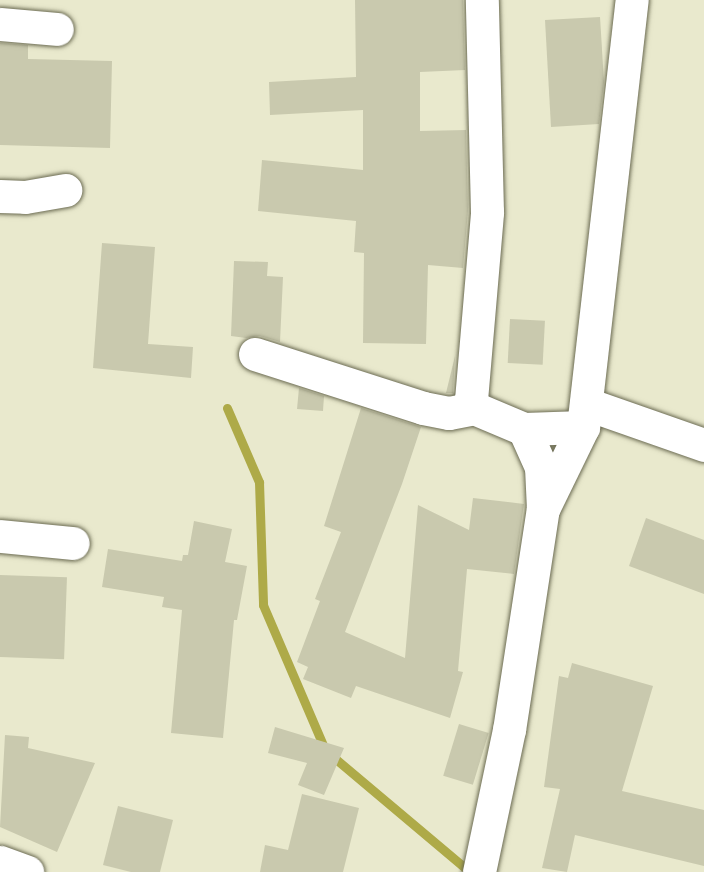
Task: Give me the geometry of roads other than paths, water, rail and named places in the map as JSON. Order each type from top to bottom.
[{"type":"street","points":[[474,408],[471,400],[487,212],[482,0]]},
{"type":"street","points":[[543,508],[585,416],[632,0]]},
{"type":"street","points":[[0,24],[57,29]]},
{"type":"street","points":[[0,196],[25,196],[64,190]]},
{"type":"street","points":[[255,354],[423,408],[449,413],[474,408],[524,429],[585,416],[704,445]]},
{"type":"street","points":[[479,872],[508,730],[543,508],[541,467],[524,429]]},
{"type":"street","points":[[0,536],[73,543]]},
{"type":"street","points":[[0,862],[27,872]]},
{"type":"waterway","points":[[227,408],[259,482],[263,605],[325,750],[470,872]]}]
